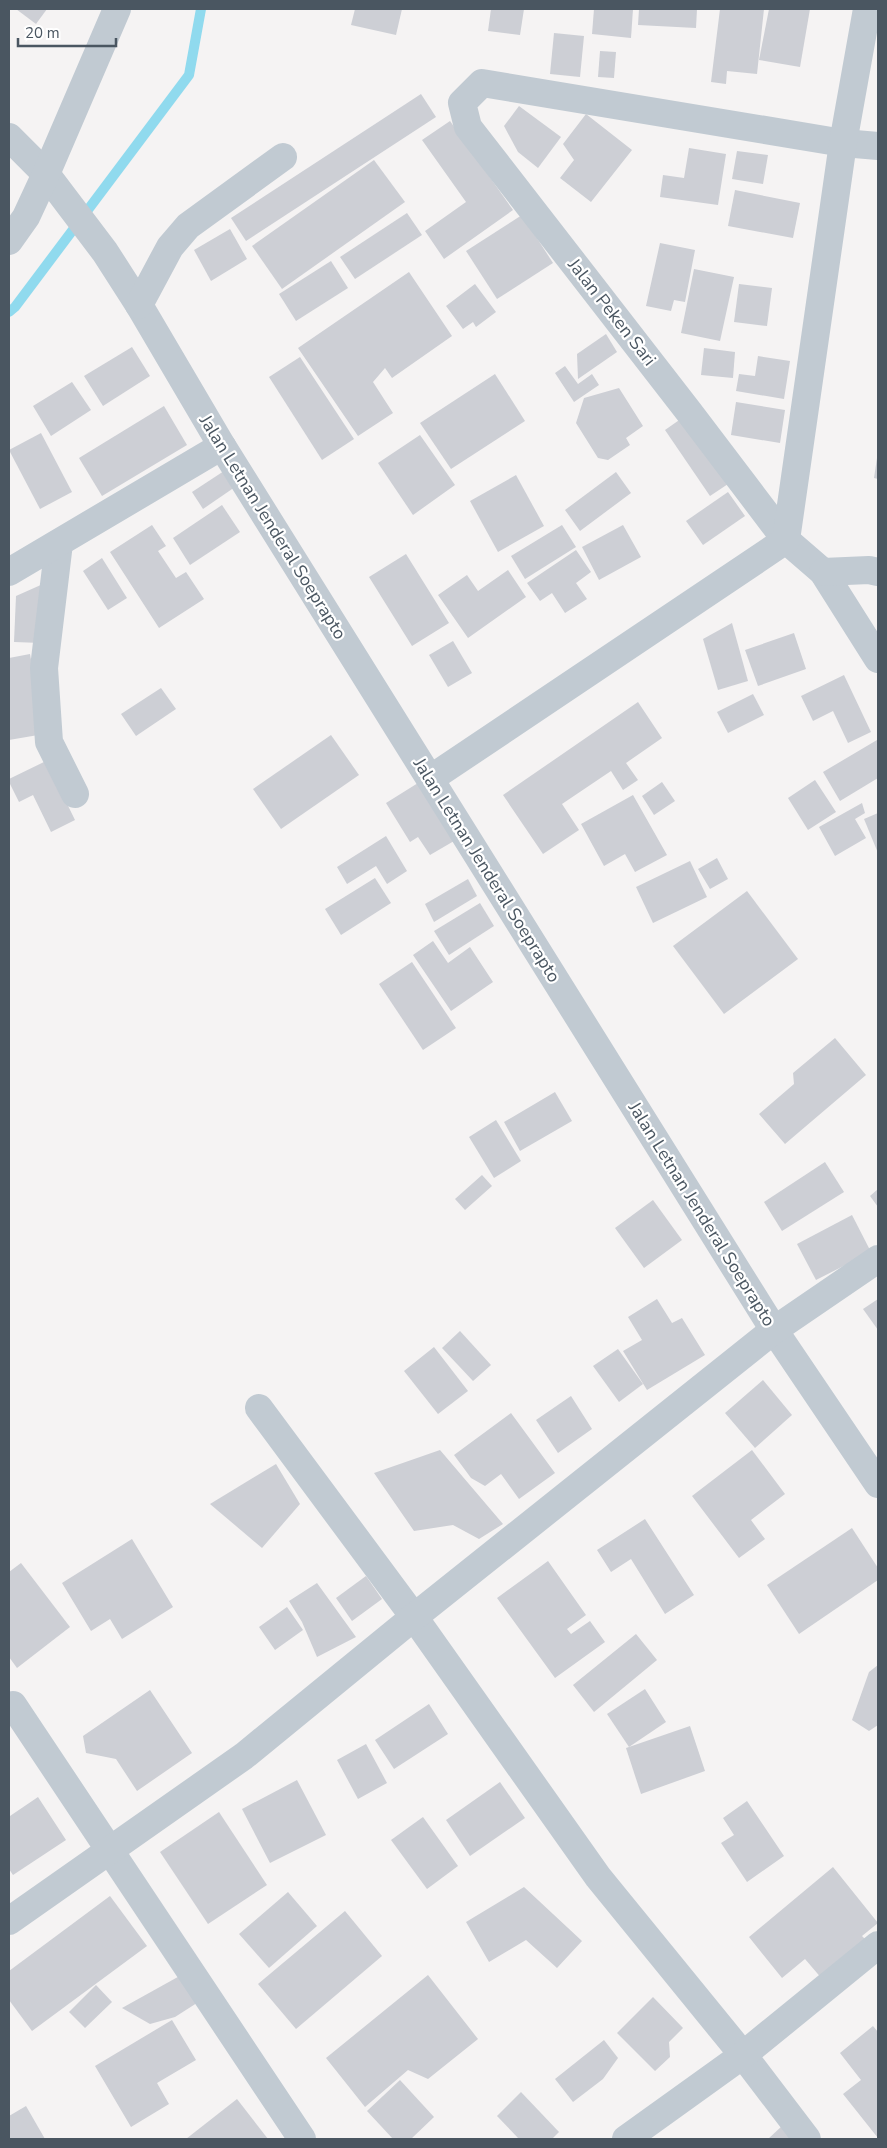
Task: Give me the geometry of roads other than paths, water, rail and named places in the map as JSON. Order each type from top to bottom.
[{"type":"street","points":[[9,241],[26,217],[117,9]]},
{"type":"street","points":[[430,779],[786,540],[843,143],[866,9]]},
{"type":"street","name":"Jalan Peken Sari","points":[[786,540],[468,127],[462,103],[482,83],[843,143]]},
{"type":"street","name":"Jalan Letnan Jenderal Soeprapto","points":[[9,137],[46,174],[105,252],[139,305],[222,446],[774,1330],[878,1484]]},
{"type":"street","points":[[843,143],[878,146]]},
{"type":"street","points":[[139,305],[170,247],[188,226],[283,157]]},
{"type":"street","points":[[9,572],[222,446]]},
{"type":"street","points":[[786,540],[823,572],[878,659]]},
{"type":"street","points":[[59,542],[45,677],[49,742],[75,794]]},
{"type":"street","points":[[823,572],[869,570],[878,572]]},
{"type":"street","points":[[9,1921],[244,1756],[414,1617],[774,1330],[878,1259]]},
{"type":"street","points":[[259,1408],[414,1617],[598,1876],[743,2055],[808,2139]]},
{"type":"street","points":[[13,1705],[302,2139]]},
{"type":"street","points":[[626,2139],[743,2055],[878,1945]]},
{"type":"waterway","points":[[9,312],[15,307],[189,75],[201,9]]}]
